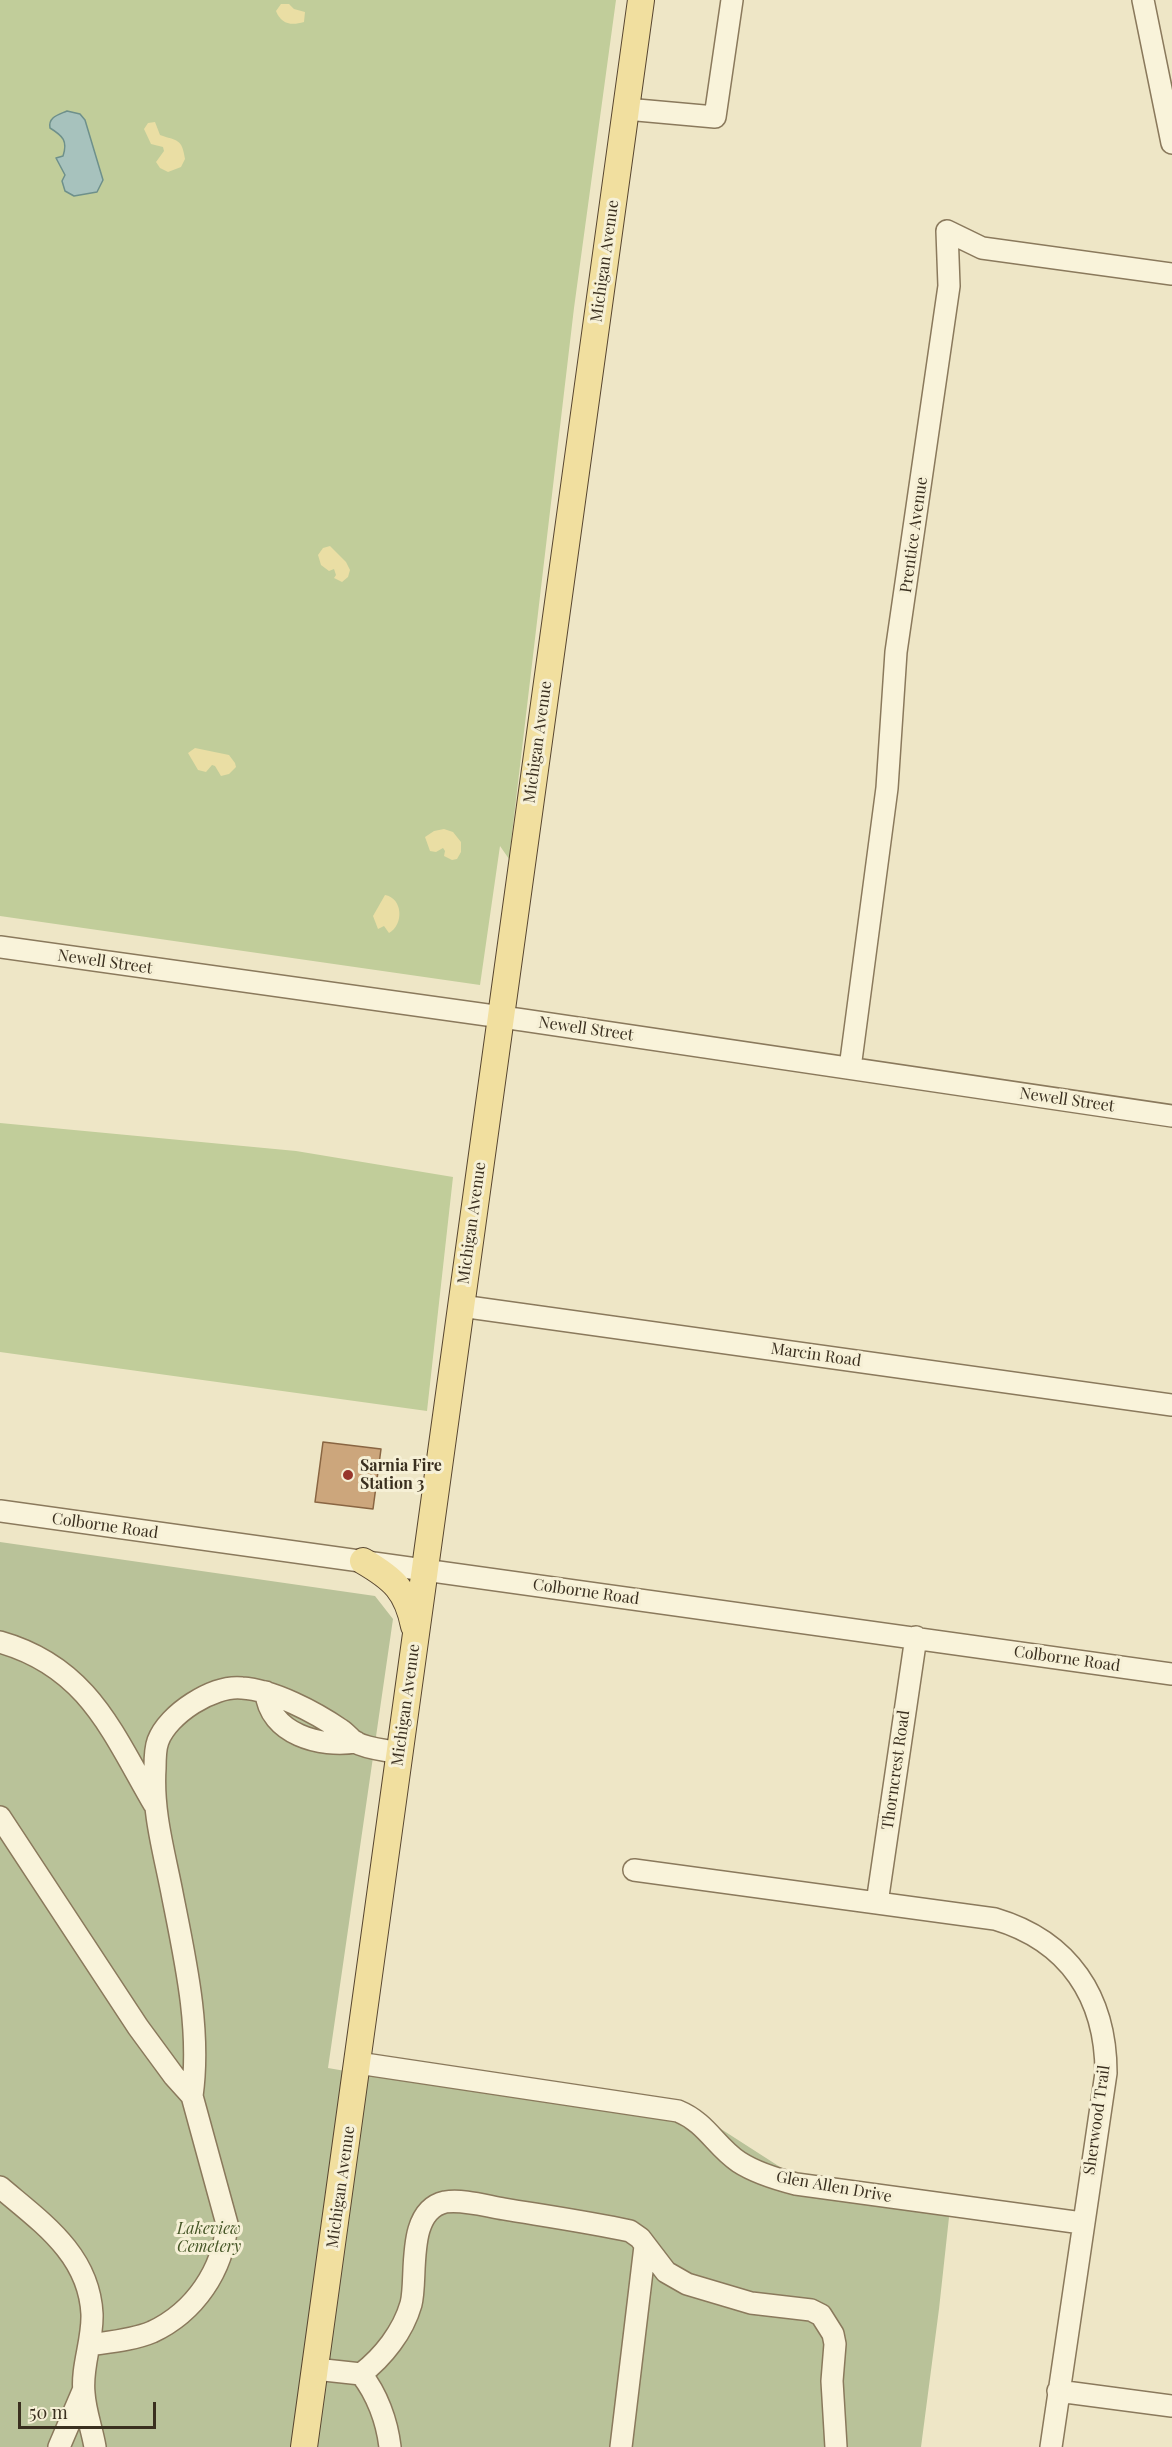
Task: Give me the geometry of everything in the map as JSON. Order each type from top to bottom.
[{"type":"main road","name":"Michigan Avenue","points":[[304,2447],[641,0]]},
{"type":"main road","points":[[363,1562],[384,1573],[400,1588],[410,1607],[415,1632]]},
{"type":"street","points":[[626,109],[715,117],[732,0]]},
{"type":"street","points":[[1143,0],[1172,143]]},
{"type":"street","name":"Prentice Avenue","points":[[850,1068],[887,788],[896,652],[949,286],[947,231],[982,248],[1172,274]]},
{"type":"street","name":"Newell Street","points":[[0,947],[500,1017],[1172,1116]]},
{"type":"street","name":"Marcin Road","points":[[461,1306],[1172,1405]]},
{"type":"street","name":"Colborne Road","points":[[0,1511],[1172,1674]]},
{"type":"street","name":"Thorncrest Road","points":[[877,1903],[916,1637]]},
{"type":"street","points":[[0,1642],[36,1655],[63,1672],[97,1706],[154,1805]]},
{"type":"street","points":[[89,2345],[124,2340],[152,2332],[174,2319],[211,2280],[225,2244],[227,2224],[192,2096],[196,2068],[189,1988],[154,1805],[158,1740],[172,1721],[199,1699],[210,1693],[239,1687],[266,1692],[340,1729],[356,1742],[399,1753]]},
{"type":"street","points":[[115,1734],[141,1742],[158,1740]]},
{"type":"street","points":[[0,1817],[138,2027],[174,2076],[192,2096]]},
{"type":"street","name":"Sherwood Trail","points":[[634,1870],[972,1915],[1014,1924],[1039,1937],[1065,1959],[1086,1987],[1100,2018],[1106,2063],[1051,2447]]},
{"type":"street","name":"Glen Allen Drive","points":[[358,2063],[678,2111],[700,2123],[739,2161],[766,2175],[796,2184],[1082,2223]]},
{"type":"street","points":[[0,2187],[45,2223],[73,2258],[90,2302],[92,2315],[83,2390],[59,2447]]},
{"type":"street","points":[[361,2374],[382,2355],[402,2326],[411,2304],[415,2245],[422,2225],[435,2207],[445,2202],[456,2202],[630,2231],[640,2238],[666,2272],[687,2284],[751,2303],[811,2310],[821,2315],[833,2334],[835,2344],[832,2381],[836,2447]]},
{"type":"street","points":[[621,2447],[645,2246]]},
{"type":"street","points":[[315,2369],[361,2374],[383,2416],[390,2447]]},
{"type":"street","points":[[83,2390],[95,2447]]},
{"type":"street","points":[[1058,2391],[1172,2406]]},
{"type":"green space","points":[[0,0],[616,0],[574,308],[509,859],[500,846],[480,985],[0,916]]},
{"type":"green space","points":[[0,1123],[296,1151],[453,1177],[427,1411],[0,1352]]},
{"type":"green space","name":"Lakeview Cemetery","points":[[0,1542],[375,1596],[393,1619],[328,2068],[409,2082],[634,2103],[707,2120],[794,2176],[951,2199],[921,2447],[0,2447]]},
{"type":"sand","points":[[281,4],[289,4],[294,9],[305,12],[304,22],[291,24],[281,19],[276,11]]},
{"type":"sand","points":[[155,122],[160,135],[178,141],[182,147],[185,159],[181,167],[168,172],[160,168],[156,162],[164,151],[163,147],[151,144],[144,129],[148,123]]},
{"type":"sand","points":[[330,546],[346,562],[350,570],[348,577],[342,582],[334,578],[336,575],[334,569],[329,571],[321,565],[318,555],[323,548]]},
{"type":"sand","points":[[195,748],[229,755],[236,767],[229,774],[221,776],[212,765],[206,772],[198,770],[188,753]]},
{"type":"sand","points":[[444,829],[453,832],[461,842],[461,852],[457,859],[452,860],[444,856],[443,848],[436,852],[430,851],[425,837],[434,831]]},
{"type":"sand","points":[[385,895],[395,901],[399,912],[397,924],[389,933],[384,926],[378,929],[373,916]]},
{"type":"water","points":[[67,111],[80,114],[85,120],[103,180],[97,192],[74,196],[65,191],[62,181],[65,175],[56,158],[63,156],[65,143],[61,136],[50,128],[50,124],[54,117]]},
{"type":"building","name":"Sarnia Fire Station 3","points":[[323,1442],[381,1449],[373,1509],[315,1502]]},
{"type":"place","name":"Sarnia Fire Station 3","points":[[348,1475]]}]
